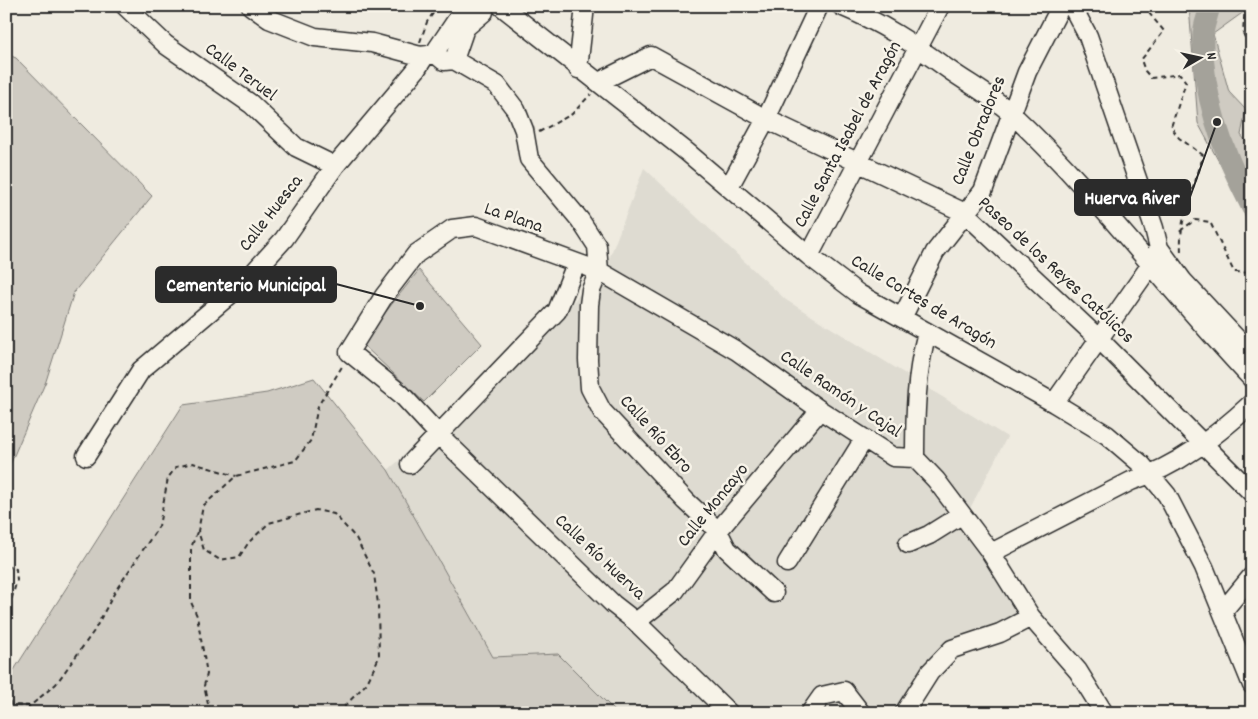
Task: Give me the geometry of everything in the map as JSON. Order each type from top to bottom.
[{"type":"street","name":"Calle Teruel","points":[[125,6],[166,44],[251,104],[296,147],[335,166]]},
{"type":"street","points":[[251,6],[269,19],[315,37],[372,43],[444,61],[454,60],[490,80],[503,91],[518,115],[526,139],[529,159],[580,220],[596,246],[599,271]]},
{"type":"street","name":"Calle Huesca","points":[[86,456],[141,370],[244,282],[284,239],[335,166],[416,70],[426,55],[440,43],[466,6]]},
{"type":"street","points":[[454,60],[465,28],[480,9],[494,12],[501,6]]},
{"type":"street","name":"Calle Cortes de Aragón","points":[[501,6],[729,187],[809,256],[860,294],[1054,403],[1107,435],[1141,464],[1167,494],[1204,567],[1252,685]]},
{"type":"street","points":[[578,69],[585,6]]},
{"type":"street","points":[[729,187],[766,119],[819,6]]},
{"type":"street","points":[[841,6],[870,18],[920,47],[1011,113],[1053,155],[1150,266],[1252,378]]},
{"type":"street","name":"Calle Santa Isabel de Aragón","points":[[809,256],[940,6]]},
{"type":"street","name":"Calle Obradores","points":[[902,318],[935,252],[983,190],[1026,72],[1060,6]]},
{"type":"street","points":[[1072,6],[1088,36],[1154,228],[1159,248],[1183,281],[1252,355]]},
{"type":"street","name":"Paseo de los Reyes Católicos","points":[[599,82],[651,56],[766,119],[858,161],[965,214],[1100,340],[1252,492]]},
{"type":"street","name":"La Plana","points":[[349,352],[384,296],[416,254],[452,229],[476,226],[599,271]]},
{"type":"street","points":[[1054,403],[1078,367],[1100,340],[1150,266],[1159,248]]},
{"type":"street","points":[[410,464],[557,310],[576,264]]},
{"type":"street","name":"Calle Ramón y Cajal","points":[[599,271],[737,351],[820,410],[893,457],[915,458],[936,480],[992,553],[1031,617],[1078,671],[1104,713]]},
{"type":"street","name":"Calle Río Ebro","points":[[599,271],[591,290],[588,305],[588,360],[590,388],[602,411],[686,501],[718,531],[727,549],[774,593]]},
{"type":"street","points":[[915,458],[916,400],[920,356],[927,332]]},
{"type":"street","name":"Calle Río Huerva","points":[[349,352],[401,394],[439,435],[613,604],[636,622],[730,713]]},
{"type":"street","points":[[992,553],[1130,481],[1150,475],[1204,443],[1252,403]]},
{"type":"street","name":"Calle Moncayo","points":[[636,622],[675,591],[718,531],[820,410]]},
{"type":"street","points":[[787,563],[864,439]]},
{"type":"street","points":[[908,544],[929,535],[961,515]]},
{"type":"street","points":[[1223,611],[1252,576]]},
{"type":"street","points":[[904,713],[925,679],[952,649],[1000,633],[1031,617]]},
{"type":"street","points":[[810,713],[822,696],[844,691],[861,713]]},
{"type":"path","points":[[426,55],[424,29],[438,6]]},
{"type":"path","points":[[1143,6],[1164,31],[1141,60],[1145,71],[1151,78],[1180,74],[1186,82],[1171,127],[1179,138],[1203,155],[1198,177],[1185,208],[1180,231],[1183,281]]},
{"type":"path","points":[[1245,6],[1243,33],[1252,52]]},
{"type":"path","points":[[526,139],[578,109],[599,82]]},
{"type":"path","points":[[1180,231],[1195,220],[1210,222],[1234,272],[1252,273]]},
{"type":"path","points":[[210,713],[204,686],[207,674],[197,616],[191,602],[191,548],[198,531],[203,506],[236,476],[295,461],[311,440],[318,406],[349,352]]},
{"type":"path","points":[[6,640],[12,655],[7,682],[11,705],[30,706],[56,684],[94,631],[116,590],[159,526],[168,478],[176,467],[193,463],[236,476]]},
{"type":"path","points":[[198,531],[204,550],[220,560],[239,557],[249,542],[269,523],[316,510],[334,514],[356,538],[374,574],[378,604],[379,657],[367,683],[338,713]]},
{"type":"path","points":[[6,566],[16,569],[17,580],[6,618]]},
{"type":"shaded area","points":[[1189,6],[1245,6],[1245,11],[1213,34],[1229,92],[1246,110],[1241,135],[1252,149],[1252,223],[1198,123]]},
{"type":"shaded area","points":[[6,54],[16,58],[152,196],[74,292],[46,381],[6,474]]},
{"type":"shaded area","points":[[644,168],[786,300],[1007,437],[964,520],[1029,613],[953,641],[908,713],[857,713],[849,704],[822,713],[617,713],[558,654],[493,657],[388,470],[544,337],[609,259]]},
{"type":"shaded area","points":[[419,270],[482,344],[424,402],[361,343]]},
{"type":"shaded area","points":[[314,378],[388,470],[493,657],[558,654],[617,713],[6,713],[6,671],[7,681],[183,405],[267,393]]},
{"type":"waterway","points":[[1210,6],[1203,36],[1206,80],[1224,146],[1252,208]]},
{"type":"place","name":"Huerva River","points":[[1217,122]]},
{"type":"place","name":"Cementerio Municipal","points":[[420,306]]}]
